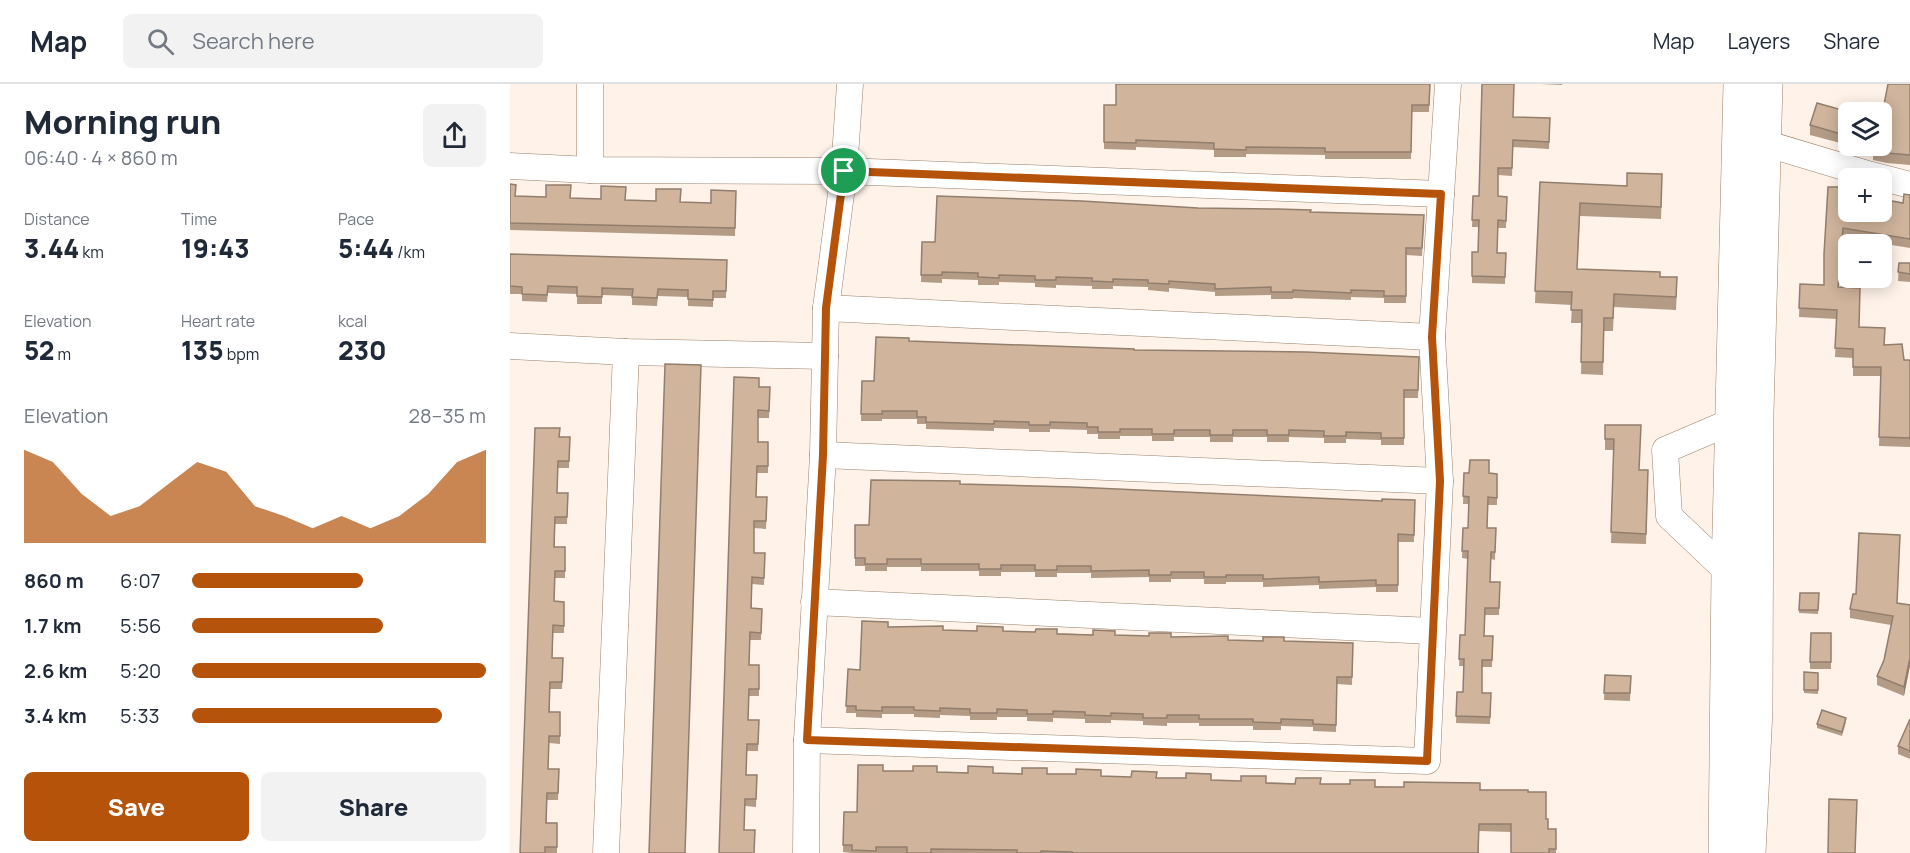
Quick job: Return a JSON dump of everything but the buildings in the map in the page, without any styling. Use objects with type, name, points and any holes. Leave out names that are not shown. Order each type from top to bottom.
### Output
[{"type":"main road","points":[[1725,853],[1728,572],[1740,84]]},
{"type":"main road","points":[[1749,853],[1755,710],[1757,413],[1766,84]]},
{"type":"street","points":[[590,84],[590,170]]},
{"type":"street","points":[[806,853],[807,740],[823,455],[826,308],[844,171],[850,84]]},
{"type":"street","points":[[807,740],[1427,761],[1440,481],[1432,337],[1448,84]]},
{"type":"street","points":[[1764,143],[1910,185]]},
{"type":"street","points":[[510,166],[590,170],[844,171],[1441,194]]},
{"type":"street","points":[[826,308],[1432,337]]},
{"type":"street","points":[[510,346],[825,356]]},
{"type":"street","points":[[606,853],[626,351]]},
{"type":"street","points":[[1728,572],[1669,516],[1665,450],[1733,422]]},
{"type":"street","points":[[823,455],[1440,481]]},
{"type":"street","points":[[814,602],[1432,631]]},
{"type":"route","points":[[844,171],[1441,194],[1432,337],[1440,481],[1427,761],[807,740],[823,455],[826,308],[844,171]]}]
